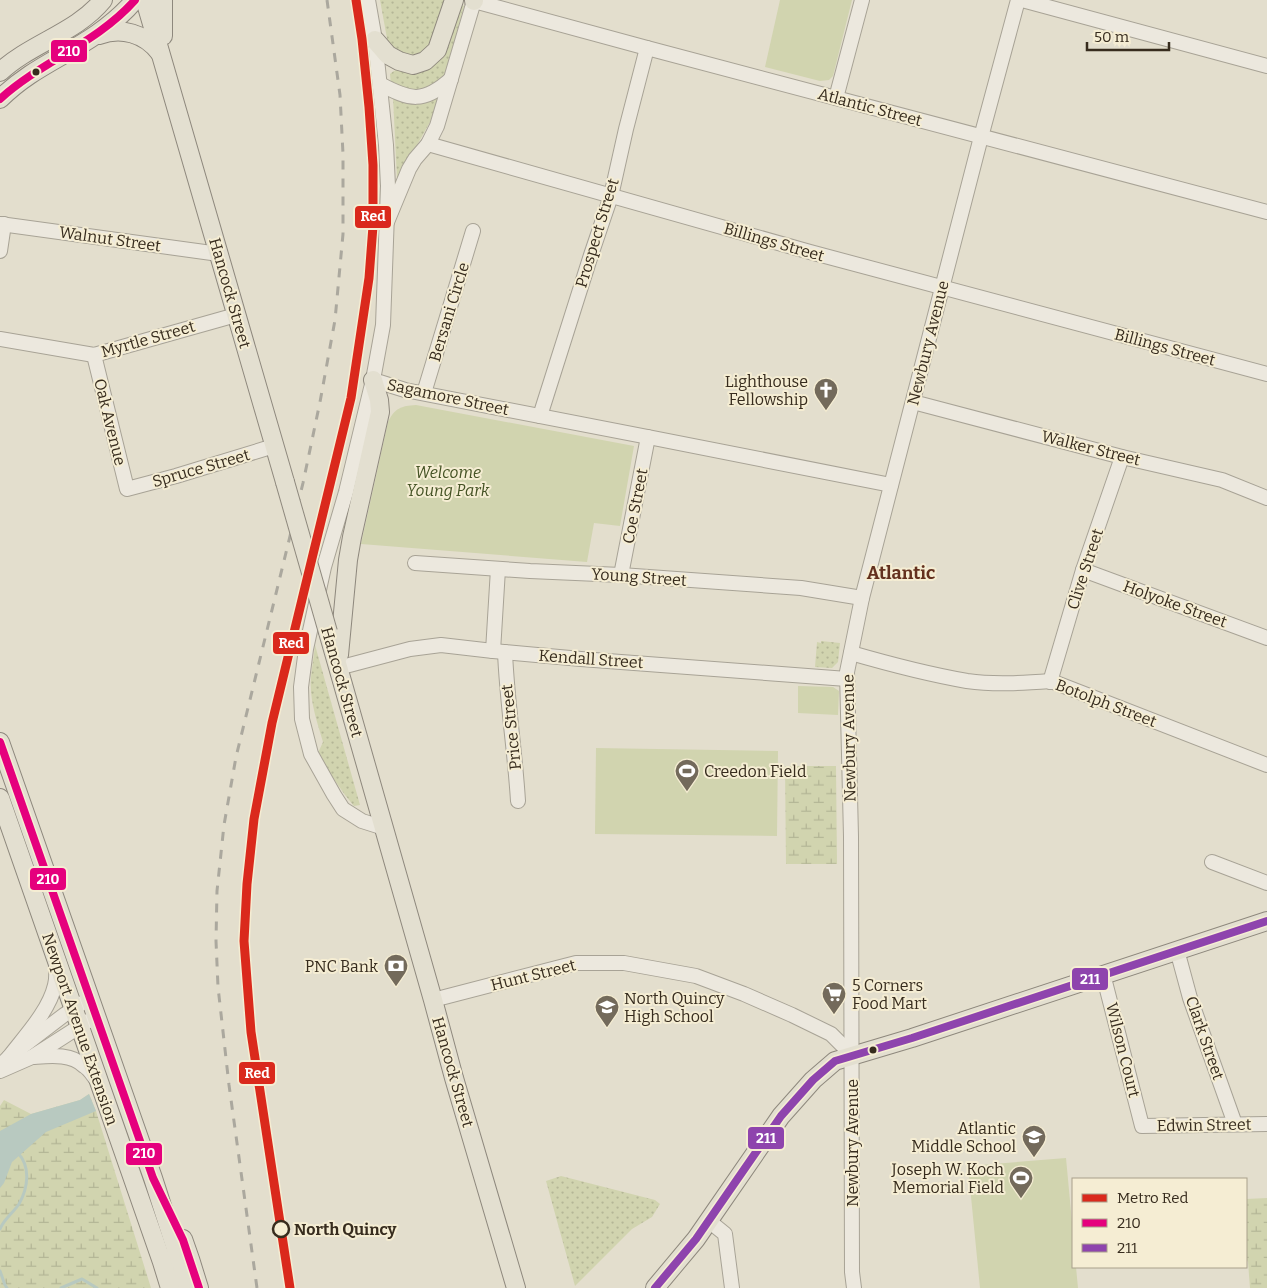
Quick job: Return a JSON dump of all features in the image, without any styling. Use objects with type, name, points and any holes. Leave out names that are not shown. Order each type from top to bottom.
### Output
[{"type":"main road","points":[[0,72],[18,57],[88,16],[103,0]]},
{"type":"main road","points":[[0,98],[31,73],[87,40],[112,22],[135,0]]},
{"type":"main road","name":"Hancock Street","points":[[145,0],[516,1288]]},
{"type":"main road","name":"Hancock Street","points":[[163,0],[162,30],[168,76]]},
{"type":"main road","points":[[375,40],[388,55],[399,62],[413,65],[425,61],[437,50],[454,0]]},
{"type":"main road","points":[[87,40],[111,31],[125,31],[146,39],[161,55]]},
{"type":"main road","points":[[338,668],[348,560],[380,412],[373,380]]},
{"type":"main road","name":"Newport Avenue Extension","points":[[0,742],[153,1178],[175,1246],[186,1288]]},
{"type":"main road","name":"Newport Avenue Extension","points":[[0,798],[170,1288]]},
{"type":"main road","points":[[655,1288],[696,1239],[781,1116],[812,1080],[835,1061],[912,1038],[1267,921]]},
{"type":"main road","points":[[153,1178],[184,1240],[199,1288]]},
{"type":"street","points":[[368,0],[380,84],[387,170],[383,325],[373,380]]},
{"type":"street","points":[[387,222],[409,169],[428,144],[437,126],[474,0]]},
{"type":"street","name":"Atlantic Street","points":[[474,0],[647,48],[1267,212]]},
{"type":"street","points":[[836,98],[862,0]]},
{"type":"street","name":"Newbury Avenue","points":[[854,1288],[852,1272],[851,836],[847,672],[862,598],[1018,0]]},
{"type":"street","points":[[1022,0],[1267,66]]},
{"type":"street","name":"Prospect Street","points":[[540,416],[611,196],[647,48]]},
{"type":"street","points":[[380,84],[398,94],[413,97],[428,95],[440,89],[450,79]]},
{"type":"street","name":"Billings Street","points":[[428,144],[810,252],[1267,374]]},
{"type":"street","points":[[0,251],[2,224]]},
{"type":"street","name":"Walnut Street","points":[[2,224],[219,254]]},
{"type":"street","name":"Bersani Circle","points":[[424,393],[473,231]]},
{"type":"street","name":"Myrtle Street","points":[[0,340],[94,355],[236,315]]},
{"type":"street","name":"Oak Avenue","points":[[94,355],[127,489]]},
{"type":"street","name":"Sagamore Street","points":[[384,828],[362,821],[343,809],[334,796],[311,754],[302,719],[301,687],[306,649],[324,567],[346,492],[373,380],[405,390],[891,485]]},
{"type":"street","name":"Walker Street","points":[[913,402],[1122,457],[1222,480],[1267,498]]},
{"type":"street","name":"Coe Street","points":[[621,576],[648,436]]},
{"type":"street","name":"Spruce Street","points":[[127,489],[274,446]]},
{"type":"street","name":"Clive Street","points":[[1050,682],[1083,570],[1122,457]]},
{"type":"street","name":"Young Street","points":[[415,563],[801,588],[862,598]]},
{"type":"street","points":[[498,569],[499,652]]},
{"type":"street","name":"Holyoke Street","points":[[1083,570],[1267,638]]},
{"type":"street","name":"Kendall Street","points":[[338,668],[393,653],[441,645],[499,652],[847,679]]},
{"type":"street","name":"Price Street","points":[[499,652],[506,682],[518,801]]},
{"type":"street","name":"Botolph Street","points":[[850,654],[967,681],[1014,684],[1050,682],[1267,765]]},
{"type":"street","points":[[1212,862],[1267,883]]},
{"type":"street","name":"Clark Street","points":[[1177,950],[1190,998],[1235,1124]]},
{"type":"street","points":[[4,1061],[32,1028],[51,997],[56,983],[56,957]]},
{"type":"street","name":"Hunt Street","points":[[433,1000],[576,963],[624,963],[696,976],[744,994],[831,1034],[852,1056]]},
{"type":"street","name":"Wilson Court","points":[[1103,974],[1142,1126]]},
{"type":"street","points":[[4,1061],[73,1008],[90,998]]},
{"type":"street","points":[[0,1071],[32,1057],[97,1016]]},
{"type":"street","points":[[32,1057],[55,1056],[71,1058],[84,1064],[98,1082]]},
{"type":"street","name":"Edwin Street","points":[[1142,1126],[1267,1124]]},
{"type":"street","points":[[709,1221],[725,1234],[732,1288]]},
{"type":"green space","points":[[380,0],[449,0],[431,47],[422,54],[411,58],[401,56],[388,44]]},
{"type":"green space","points":[[780,0],[852,0],[833,76],[829,80],[820,81],[765,67]]},
{"type":"green space","points":[[459,4],[464,6],[444,75],[430,88],[410,92],[391,84],[390,74],[396,70],[414,71]]},
{"type":"green space","points":[[439,96],[430,122],[397,179],[393,97]]},
{"type":"green space","name":"Welcome Young Park","points":[[416,405],[634,446],[620,526],[594,523],[587,562],[361,544],[388,422],[399,409]]},
{"type":"green space","points":[[821,641],[840,643],[838,662],[832,668],[815,667],[817,642],[821,643]]},
{"type":"green space","points":[[315,645],[360,805],[354,806],[317,755],[323,742],[311,694]]},
{"type":"green space","points":[[798,686],[833,687],[839,691],[838,715],[798,713]]},
{"type":"green space","name":"Creedon Field","points":[[596,748],[778,751],[777,836],[595,834]]},
{"type":"green space","points":[[785,766],[836,766],[837,864],[786,864]]},
{"type":"green space","points":[[89,1094],[151,1288],[0,1288],[0,1106],[4,1100],[31,1114],[80,1100]]},
{"type":"green space","name":"Joseph W. Koch Memorial Field","points":[[1066,1158],[1072,1222],[1072,1268],[1076,1268],[1078,1288],[980,1288],[968,1166]]},
{"type":"green space","points":[[561,1176],[655,1200],[660,1204],[652,1217],[632,1229],[575,1286],[546,1181]]},
{"type":"green space","points":[[1267,1198],[1267,1288],[1250,1288],[1247,1260],[1247,1199]]},
{"type":"shaded area","points":[[89,1094],[96,1111],[46,1132],[12,1162],[4,1183],[0,1188],[0,1131],[31,1114],[80,1100]]},
{"type":"waterway","points":[[0,1229],[19,1204],[26,1185],[25,1165],[18,1153]]},
{"type":"waterway","points":[[0,1271],[7,1288]]},
{"type":"waterway","points":[[61,1288],[82,1279],[97,1288]]},
{"type":"railway","points":[[257,1288],[229,1085],[218,987],[216,941],[217,891],[224,825],[236,757],[303,483],[335,320],[343,234],[343,154],[340,95],[327,0]]},
{"type":"metro line","name":"Red","points":[[290,1288],[251,1032],[244,941],[247,884],[254,819],[272,723],[351,398],[369,278],[373,226],[373,165],[362,39],[356,0]]},
{"type":"transit line","name":"210","points":[[0,99],[33,74],[104,28],[135,0]]},
{"type":"transit line","name":"210","points":[[0,742],[153,1178],[183,1240],[199,1288]]},
{"type":"transit line","name":"211","points":[[655,1288],[696,1239],[781,1116],[813,1080],[835,1061],[912,1038],[1267,921]]},
{"type":"place","name":"Lighthouse Fellowship","points":[[826,411]]},
{"type":"place","name":"Creedon Field","points":[[687,792]]},
{"type":"place","name":"PNC Bank","points":[[396,987]]},
{"type":"place","name":"5 Corners Food Mart","points":[[834,1015]]},
{"type":"place","name":"North Quincy High School","points":[[607,1028]]},
{"type":"place","name":"Atlantic Middle School","points":[[1034,1158]]},
{"type":"place","name":"Joseph W. Koch Memorial Field","points":[[1021,1199]]},
{"type":"place","name":"North Quincy","points":[[281,1229]]},
{"type":"district","name":"Atlantic","points":[[901,573]]}]
